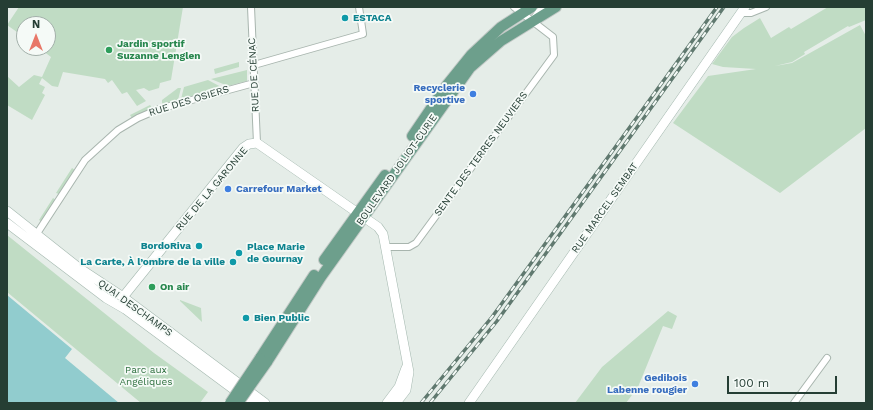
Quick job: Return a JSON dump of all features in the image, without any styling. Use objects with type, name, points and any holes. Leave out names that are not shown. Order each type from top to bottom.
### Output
[{"type":"main road","name":"BOULEVARD JOLIOT-CURIE","points":[[264,360],[461,66],[481,44],[518,10],[532,7]]},
{"type":"main road","name":"BOULEVARD JOLIOT-CURIE","points":[[361,215],[470,68],[496,45],[531,21],[556,7]]},
{"type":"main road","name":"RUE MARCEL SEMBAT","points":[[469,403],[743,10]]},
{"type":"main road","name":"RUE DE LA GARONNE","points":[[123,297],[244,148],[249,144],[257,143],[380,229],[386,247],[409,372],[408,384],[396,403]]},
{"type":"main road","name":"QUAI DESCHAMPS","points":[[7,211],[79,268],[123,297],[265,403]]},
{"type":"main road","name":"QUAI DESCHAMPS","points":[[7,223],[106,298],[252,403]]},
{"type":"main road","points":[[72,272],[112,295],[123,297],[124,310]]},
{"type":"main road","points":[[230,403],[264,360]]},
{"type":"main road","points":[[238,403],[264,360]]},
{"type":"main road","points":[[387,403],[399,387],[407,365]]},
{"type":"street","name":"RUE DE CÉNAC","points":[[251,7],[257,143]]},
{"type":"street","points":[[254,65],[363,34],[359,7]]},
{"type":"street","points":[[518,10],[531,21],[539,11],[546,7]]},
{"type":"street","points":[[743,10],[751,13],[766,7]]},
{"type":"street","name":"SENTE DES TERRES NEUVIERS","points":[[386,247],[409,247],[416,243],[554,55],[553,37],[531,21]]},
{"type":"street","name":"RUE DES OSIERS","points":[[36,235],[85,160],[118,130],[138,118],[159,109],[254,83]]},
{"type":"street","points":[[794,403],[827,358]]},
{"type":"green space","name":"Jardin sportif Suzanne Lenglen","points":[[19,7],[183,7],[171,80],[160,83],[159,88],[149,91],[144,88],[136,90],[146,101],[137,106],[127,92],[122,94],[112,80],[108,83],[105,79],[63,72],[58,87],[52,86],[42,78],[39,84],[45,87],[42,93],[45,95],[32,120],[7,105],[7,76],[19,87],[34,75],[42,77],[51,57],[50,56],[56,56],[56,16],[16,16],[16,31],[7,25]]},
{"type":"green space","points":[[828,7],[866,7],[866,20],[849,27],[848,26],[804,52],[805,54],[792,62],[775,66],[792,63],[860,25],[866,36],[866,128],[780,193],[673,123],[708,76],[756,69],[723,67],[712,64],[732,37],[744,28],[760,18],[771,38],[789,27],[791,29]]},
{"type":"green space","points":[[239,62],[239,67],[215,74],[214,69]]},
{"type":"green space","points":[[247,70],[247,81],[228,86],[211,79]]},
{"type":"green space","points":[[208,80],[223,88],[181,99],[184,87]]},
{"type":"green space","points":[[178,88],[181,88],[178,100],[162,104],[162,100]]},
{"type":"green space","points":[[150,105],[152,108],[132,118],[130,115]]},
{"type":"green space","points":[[72,168],[75,170],[59,194],[56,193]]},
{"type":"green space","points":[[53,198],[56,200],[42,222],[39,220]]},
{"type":"green space","name":"Parc aux Angéliques","points":[[7,235],[154,353],[208,392],[200,403],[141,403],[7,292]]},
{"type":"green space","points":[[180,301],[201,308],[202,322]]},
{"type":"green space","points":[[668,311],[677,316],[672,329],[663,326],[638,387],[626,403],[575,403],[602,367]]},
{"type":"water","points":[[7,295],[72,349],[65,358],[119,403],[7,403]]},
{"type":"railway","points":[[421,403],[492,317],[717,7]]},
{"type":"railway","points":[[430,403],[497,321],[724,7]]},
{"type":"place","name":"ESTACA","points":[[345,18]]},
{"type":"place","name":"Jardin sportif Suzanne Lenglen","points":[[109,50]]},
{"type":"place","name":"Recyclerie sportive","points":[[473,94]]},
{"type":"place","name":"Carrefour Market","points":[[228,189]]},
{"type":"place","name":"BordoRiva","points":[[199,246]]},
{"type":"place","name":"Place Marie de Gournay","points":[[239,253]]},
{"type":"place","name":"La Carte, À l’ombre de la ville","points":[[233,262]]},
{"type":"place","name":"On air","points":[[152,287]]},
{"type":"place","name":"Bien Public","points":[[246,318]]},
{"type":"place","name":"Gedibois Labenne rougier","points":[[695,384]]}]
